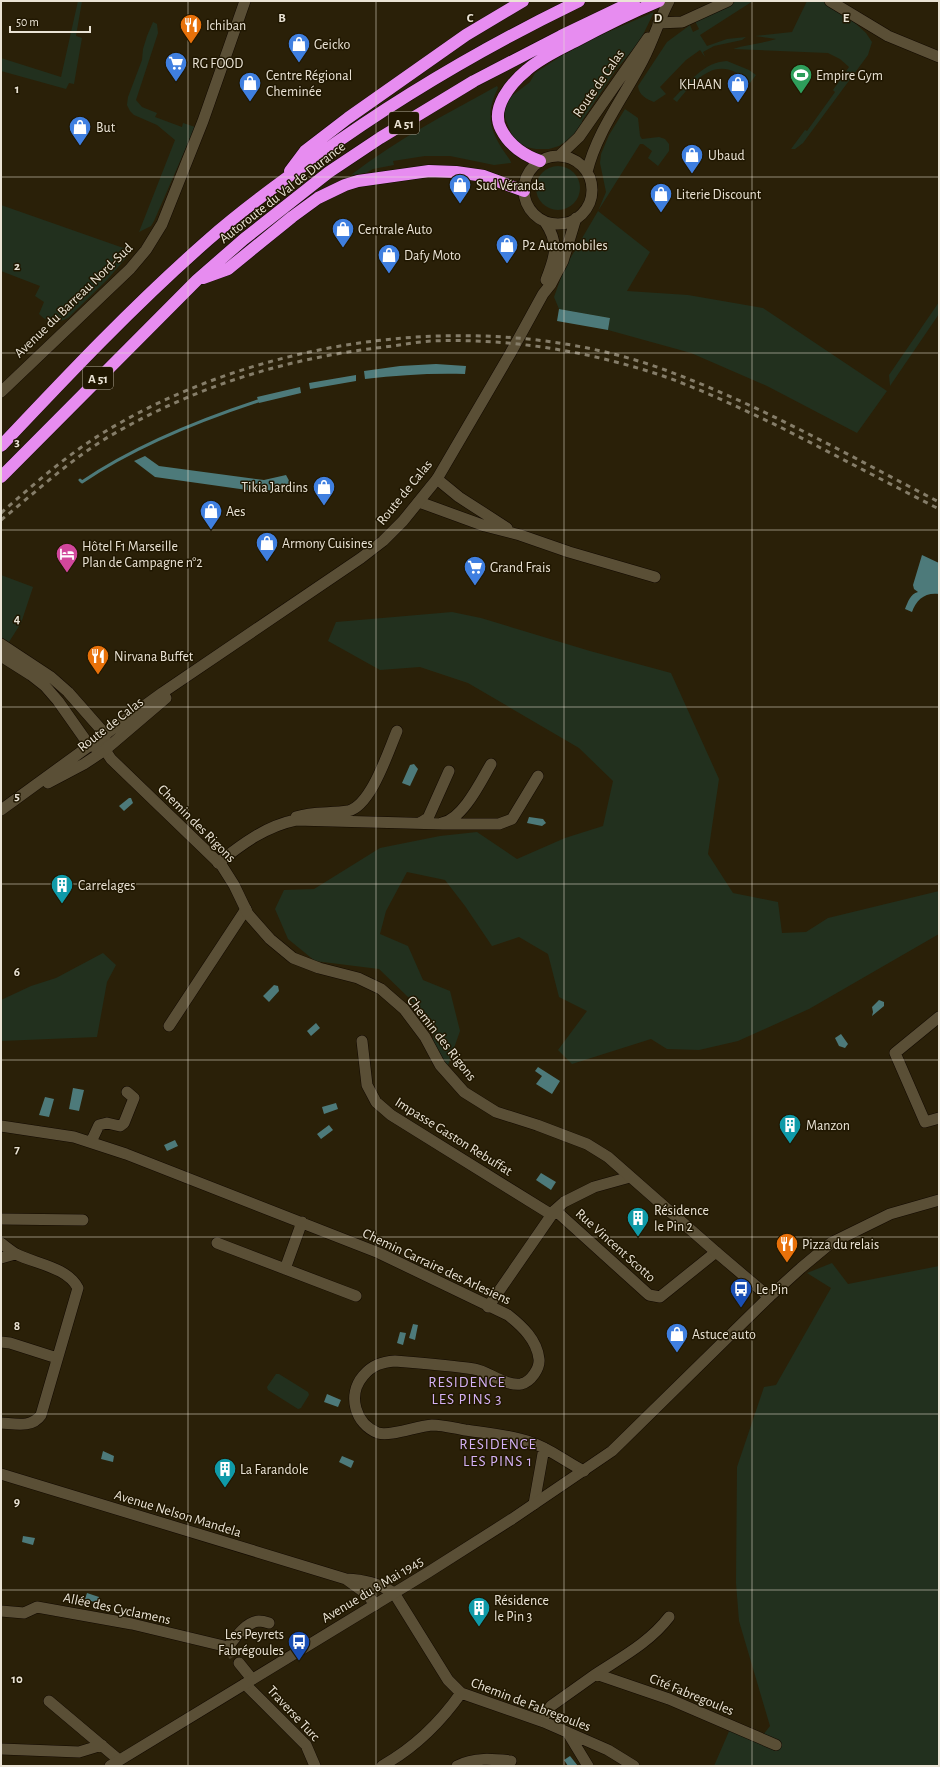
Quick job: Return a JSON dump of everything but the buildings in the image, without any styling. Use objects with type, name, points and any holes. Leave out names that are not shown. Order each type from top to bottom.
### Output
[{"type":"highway","points":[[283,180],[305,151],[325,135],[431,59],[523,1]]},
{"type":"highway","name":"Autoroute du Val de Durance","points":[[1,446],[103,339],[174,270],[209,239],[283,180],[363,123],[426,82],[520,29],[579,1]]},
{"type":"highway","name":"Autoroute du Val de Durance","points":[[1,478],[196,280],[244,239],[329,172],[380,138],[480,78],[561,36],[634,1]]},
{"type":"highway","points":[[540,161],[524,155],[513,146],[507,140],[500,128],[498,120],[499,108],[511,87],[527,70],[549,55],[615,21],[659,1]]},
{"type":"highway","points":[[196,280],[228,269],[286,221],[318,198],[345,185],[358,181],[429,171],[456,172],[484,176],[524,191]]},
{"type":"street","name":"Avenue du Barreau Nord-Sud","points":[[1,392],[130,269],[156,236],[202,120],[244,1]]},
{"type":"street","name":"Route de Calas","points":[[558,156],[582,132],[658,22],[669,1]]},
{"type":"street","points":[[658,22],[682,22],[728,1]]},
{"type":"street","points":[[830,1],[888,36],[939,57]]},
{"type":"street","name":"Route de Calas","points":[[587,172],[600,136],[644,60],[658,22]]},
{"type":"street","points":[[558,156],[565,157],[578,163],[587,172],[591,182],[591,198],[587,207],[576,218],[562,224],[545,222],[532,213],[528,206],[524,191],[525,181],[529,172],[540,161],[549,157],[558,156]]},
{"type":"street","name":"Route de Calas","points":[[3,808],[162,693],[361,558],[383,541],[419,502],[437,479],[543,294],[551,284],[562,261],[576,218]]},
{"type":"street","name":"Route de Calas","points":[[543,294],[546,280],[554,260],[556,245],[550,229],[545,222]]},
{"type":"street","points":[[437,479],[459,497],[520,535]]},
{"type":"street","points":[[419,502],[485,526],[520,535],[569,552],[656,577]]},
{"type":"street","points":[[1,644],[51,677],[68,692],[105,734],[105,750],[89,745],[58,701],[45,686],[31,675],[1,656]]},
{"type":"street","name":"Route de Calas","points":[[3,808],[84,764],[105,750],[205,665]]},
{"type":"street","points":[[218,863],[246,841],[284,822],[307,814],[346,811],[358,807],[370,792],[398,731]]},
{"type":"street","name":"Chemin des Rigons","points":[[105,750],[111,758],[218,863],[234,885],[246,909],[270,939],[293,958],[319,968],[358,978],[381,989],[404,1009],[425,1037],[440,1065],[464,1092],[496,1112],[537,1125],[587,1144],[608,1157],[769,1297]]},
{"type":"street","points":[[438,824],[450,821],[469,801],[491,764]]},
{"type":"street","points":[[420,823],[428,818],[449,771]]},
{"type":"street","points":[[284,822],[296,820],[438,824],[499,824],[512,819],[538,776]]},
{"type":"street","points":[[169,1026],[246,909]]},
{"type":"street","points":[[939,1017],[896,1053],[925,1122],[939,1118]]},
{"type":"street","name":"Impasse Gaston Rebuffat","points":[[362,1041],[367,1085],[376,1102],[391,1115],[553,1212]]},
{"type":"street","points":[[91,1142],[99,1125],[107,1123],[120,1126],[124,1123],[134,1098],[127,1092]]},
{"type":"street","name":"Chemin Carraire des Arlesiens","points":[[1,1126],[74,1137],[126,1154],[379,1253],[488,1307],[508,1315],[518,1323],[534,1343],[538,1352],[539,1362],[536,1371],[530,1379],[522,1384],[512,1384],[476,1369],[395,1361],[385,1362],[372,1367],[362,1376],[356,1390],[354,1401],[356,1411],[361,1421],[379,1434],[392,1434],[416,1426],[433,1425],[510,1437],[531,1442],[584,1471]]},
{"type":"street","points":[[488,1307],[553,1212],[564,1202],[594,1187],[630,1177]]},
{"type":"street","name":"Avenue du 8 Mai 1945","points":[[113,1764],[375,1605],[534,1504],[612,1451],[769,1297],[831,1243],[890,1214],[939,1201]]},
{"type":"street","name":"Rue Vincent Scotto","points":[[553,1212],[649,1295],[660,1297],[716,1252]]},
{"type":"street","points":[[1,1219],[83,1220]]},
{"type":"street","points":[[285,1269],[302,1222]]},
{"type":"street","points":[[1,1243],[15,1254],[65,1273],[74,1280],[78,1288],[41,1415],[36,1422],[31,1424],[1,1423]]},
{"type":"street","points":[[216,1244],[356,1296]]},
{"type":"street","points":[[1,1258],[15,1254]]},
{"type":"street","points":[[1,1342],[10,1343],[57,1358]]},
{"type":"street","points":[[534,1504],[544,1448]]},
{"type":"street","name":"Avenue Nelson Mandela","points":[[1,1474],[346,1579],[362,1580],[382,1585],[394,1593]]},
{"type":"street","name":"Avenue Nelson Mandela","points":[[346,1579],[368,1595],[375,1605]]},
{"type":"street","name":"Chemin de Fabregoules","points":[[394,1593],[448,1680],[461,1693],[541,1721],[608,1750],[634,1766]]},
{"type":"street","name":"Allée des Cyclamens","points":[[1,1611],[24,1613],[37,1607],[132,1624],[228,1647],[238,1633],[251,1624],[259,1621],[268,1623]]},
{"type":"street","points":[[541,1721],[551,1706],[647,1640],[660,1629],[669,1617]]},
{"type":"street","points":[[239,1663],[248,1682]]},
{"type":"street","name":"Cité Fabregoules","points":[[596,1674],[669,1699],[776,1745]]},
{"type":"street","name":"Traverse Turc","points":[[248,1682],[306,1745],[315,1766]]},
{"type":"street","points":[[382,1766],[421,1740],[452,1707],[461,1693]]},
{"type":"street","points":[[49,1702],[102,1745],[113,1764]]},
{"type":"street","points":[[568,1733],[588,1766]]},
{"type":"street","points":[[1,1749],[79,1752],[102,1745]]},
{"type":"street","points":[[457,1766],[463,1763],[488,1758],[511,1761]]},
{"type":"green space","points":[[78,1],[82,1],[76,36],[82,38],[74,84],[69,83],[66,89],[1,71],[1,58],[61,77]]},
{"type":"green space","points":[[737,1],[753,1],[700,35],[707,46],[727,39],[746,37],[742,40],[714,46],[703,52],[705,57],[700,50],[686,60],[660,87],[666,94],[654,102],[643,96],[638,86],[667,42],[690,25],[693,32],[699,29],[695,21]]},
{"type":"green space","points":[[807,1],[824,1],[854,22],[866,33],[872,42],[868,55],[803,143],[795,149],[791,149],[805,130],[807,131],[835,92],[833,90],[849,67],[840,59],[828,53],[733,49],[776,39],[755,36],[792,32]]},
{"type":"green space","points":[[654,12],[640,41],[615,71],[582,121],[582,124],[572,137],[559,146],[549,149],[526,147],[514,140],[505,118],[504,108],[509,98],[530,82],[535,73],[561,56],[594,38]]},
{"type":"green space","points":[[153,22],[157,24],[158,33],[136,100],[142,107],[157,113],[155,117],[182,127],[183,123],[195,127],[154,221],[151,226],[139,232],[175,140],[157,125],[134,115],[127,105],[128,97],[142,60],[143,49],[147,36]]},
{"type":"green space","points":[[727,61],[749,70],[756,75],[750,83],[735,72],[726,69],[717,69],[702,76],[688,88],[677,102],[673,99],[697,74],[704,69],[718,62]]},
{"type":"green space","points":[[497,86],[498,88],[493,99],[490,117],[494,134],[511,163],[494,165],[450,156],[425,156],[393,161],[394,165],[373,169],[366,173],[351,175],[368,162],[404,139]]},
{"type":"green space","points":[[625,109],[638,118],[640,136],[642,139],[659,137],[665,139],[669,144],[669,151],[658,166],[648,158],[652,151],[643,144],[640,144],[598,211],[606,192],[600,163],[601,154],[609,135]]},
{"type":"green space","points":[[562,166],[574,172],[579,180],[579,196],[574,204],[566,209],[554,210],[542,204],[537,196],[536,184],[542,172],[550,167]]},
{"type":"green space","points":[[1,205],[132,251],[107,280],[68,318],[55,322],[49,321],[39,314],[44,302],[35,296],[40,286],[1,271]]},
{"type":"green space","points":[[598,211],[650,252],[627,291],[688,295],[763,308],[887,391],[857,433],[767,386],[691,353],[608,330],[610,318],[559,309],[554,297],[564,269]]},
{"type":"green space","points":[[939,302],[939,314],[890,386],[889,375]]},
{"type":"green space","points":[[1,575],[33,587],[21,623],[9,642],[1,637]]},
{"type":"green space","points":[[452,612],[481,618],[590,651],[671,673],[719,779],[708,854],[733,893],[778,902],[782,933],[806,932],[828,918],[939,891],[939,934],[809,1009],[738,1041],[699,1050],[667,1049],[651,1039],[572,1064],[558,1050],[587,1011],[559,997],[548,954],[519,937],[492,946],[465,906],[445,880],[407,872],[386,911],[380,934],[408,946],[423,980],[450,991],[460,1031],[447,1068],[433,1040],[435,1023],[379,969],[315,961],[288,939],[275,909],[284,890],[314,889],[380,848],[440,836],[477,832],[517,859],[565,838],[603,826],[613,781],[579,748],[468,683],[420,667],[380,670],[328,641],[336,622]]},
{"type":"green space","points":[[103,953],[116,965],[107,982],[97,1037],[1,1041],[1,1000],[31,986],[56,978]]},
{"type":"green space","points":[[832,1263],[848,1284],[939,1266],[939,1766],[714,1766],[733,1722],[763,1735],[770,1726],[739,1621],[736,1583],[737,1467],[764,1387],[776,1385],[831,1288],[807,1273]]},
{"type":"green space","points":[[276,1374],[279,1374],[308,1392],[309,1395],[301,1408],[298,1409],[268,1390],[267,1387]]},
{"type":"water","points":[[559,309],[610,318],[608,330],[557,321]]},
{"type":"water","points":[[436,364],[466,366],[465,374],[390,376],[365,379],[364,371],[400,366]]},
{"type":"water","points":[[356,375],[356,381],[310,389],[309,383]]},
{"type":"water","points":[[300,387],[301,393],[259,403],[257,397]]},
{"type":"water","points":[[145,456],[159,466],[264,480],[286,475],[292,486],[261,492],[155,477],[134,461]]},
{"type":"water","points":[[922,555],[939,563],[939,594],[929,594],[922,598],[916,604],[912,612],[905,609],[911,596],[918,592],[914,589],[913,585]]},
{"type":"water","points":[[414,764],[418,769],[410,786],[402,783],[410,765]]},
{"type":"water","points":[[131,798],[133,803],[124,811],[119,806]]},
{"type":"water","points":[[529,817],[543,819],[546,823],[542,826],[527,823]]},
{"type":"water","points":[[274,985],[278,986],[279,991],[269,1002],[263,996]]},
{"type":"water","points":[[879,1000],[884,1002],[884,1006],[872,1016],[872,1007]]},
{"type":"water","points":[[316,1023],[320,1028],[311,1036],[307,1031]]},
{"type":"water","points":[[841,1034],[848,1044],[845,1048],[839,1046],[835,1038]]},
{"type":"water","points":[[538,1067],[560,1081],[552,1094],[536,1084],[542,1076],[535,1071]]},
{"type":"water","points":[[73,1088],[84,1090],[79,1111],[69,1109]]},
{"type":"water","points":[[45,1097],[54,1099],[49,1117],[39,1115]]},
{"type":"water","points":[[336,1103],[338,1109],[324,1114],[322,1107]]},
{"type":"water","points":[[329,1125],[333,1130],[321,1139],[317,1134]]},
{"type":"water","points":[[175,1140],[178,1146],[167,1151],[164,1145]]},
{"type":"water","points":[[541,1173],[556,1182],[551,1190],[536,1180]]},
{"type":"water","points":[[413,1324],[418,1325],[415,1340],[409,1338]]},
{"type":"water","points":[[400,1332],[406,1333],[403,1345],[397,1343]]},
{"type":"water","points":[[327,1394],[341,1400],[338,1407],[324,1402]]},
{"type":"water","points":[[103,1451],[114,1456],[113,1462],[101,1459]]},
{"type":"water","points":[[342,1456],[354,1461],[351,1468],[339,1462]]},
{"type":"water","points":[[23,1536],[35,1538],[33,1545],[22,1542]]},
{"type":"water","points":[[87,1593],[99,1597],[99,1601],[97,1603],[85,1599]]},
{"type":"water","points":[[570,1756],[578,1766],[568,1766],[564,1760]]},
{"type":"waterway","points":[[80,480],[82,482],[123,457],[189,426],[258,401]]},
{"type":"tunnel","points":[[228,1647],[239,1663]]},
{"type":"railway","points":[[1,513],[78,449],[106,431],[169,398],[236,372],[307,352],[381,340],[455,336],[528,339],[600,351],[668,371],[772,416],[939,502]]},
{"type":"railway","points":[[1,520],[82,454],[142,418],[175,403],[243,377],[278,367],[349,352],[431,341],[490,342],[548,348],[578,353],[635,367],[663,376],[708,394],[780,427],[939,509]]},
{"type":"place","name":"Ichiban","points":[[191,44]]},
{"type":"place","name":"Geicko","points":[[299,64]]},
{"type":"place","name":"RG FOOD","points":[[176,82]]},
{"type":"place","name":"Empire Gym","points":[[801,94]]},
{"type":"place","name":"Centre Régional Cheminée","points":[[250,102]]},
{"type":"place","name":"KHAAN","points":[[738,104]]},
{"type":"place","name":"But","points":[[80,146]]},
{"type":"place","name":"Ubaud","points":[[692,174]]},
{"type":"place","name":"Sud Véranda","points":[[460,204]]},
{"type":"place","name":"Literie Discount","points":[[661,214]]},
{"type":"place","name":"Centrale Auto","points":[[343,248]]},
{"type":"place","name":"P2 Automobiles","points":[[507,264]]},
{"type":"place","name":"Dafy Moto","points":[[389,274]]},
{"type":"place","name":"Tikia Jardins","points":[[324,506]]},
{"type":"place","name":"Aes","points":[[211,530]]},
{"type":"place","name":"Armony Cuisines","points":[[267,562]]},
{"type":"place","name":"Hôtel F1 Marseille Plan de Campagne n°2","points":[[67,574]]},
{"type":"place","name":"Grand Frais","points":[[475,586]]},
{"type":"place","name":"Nirvana Buffet","points":[[98,676]]},
{"type":"place","name":"Carrelages","points":[[62,904]]},
{"type":"place","name":"Manzon","points":[[790,1144]]},
{"type":"place","name":"Résidence le Pin 2","points":[[638,1238]]},
{"type":"place","name":"Pizza du relais","points":[[787,1264]]},
{"type":"place","name":"Le Pin","points":[[741,1308]]},
{"type":"place","name":"Astuce auto","points":[[677,1354]]},
{"type":"place","name":"La Farandole","points":[[225,1488]]},
{"type":"place","name":"Résidence le Pin 3","points":[[479,1628]]},
{"type":"place","name":"Les Peyrets Fabrégoules","points":[[299,1662]]},
{"type":"district","name":"RESIDENCE LES PINS 3","points":[[467,1390]]},
{"type":"district","name":"RESIDENCE LES PINS 1","points":[[498,1452]]}]
